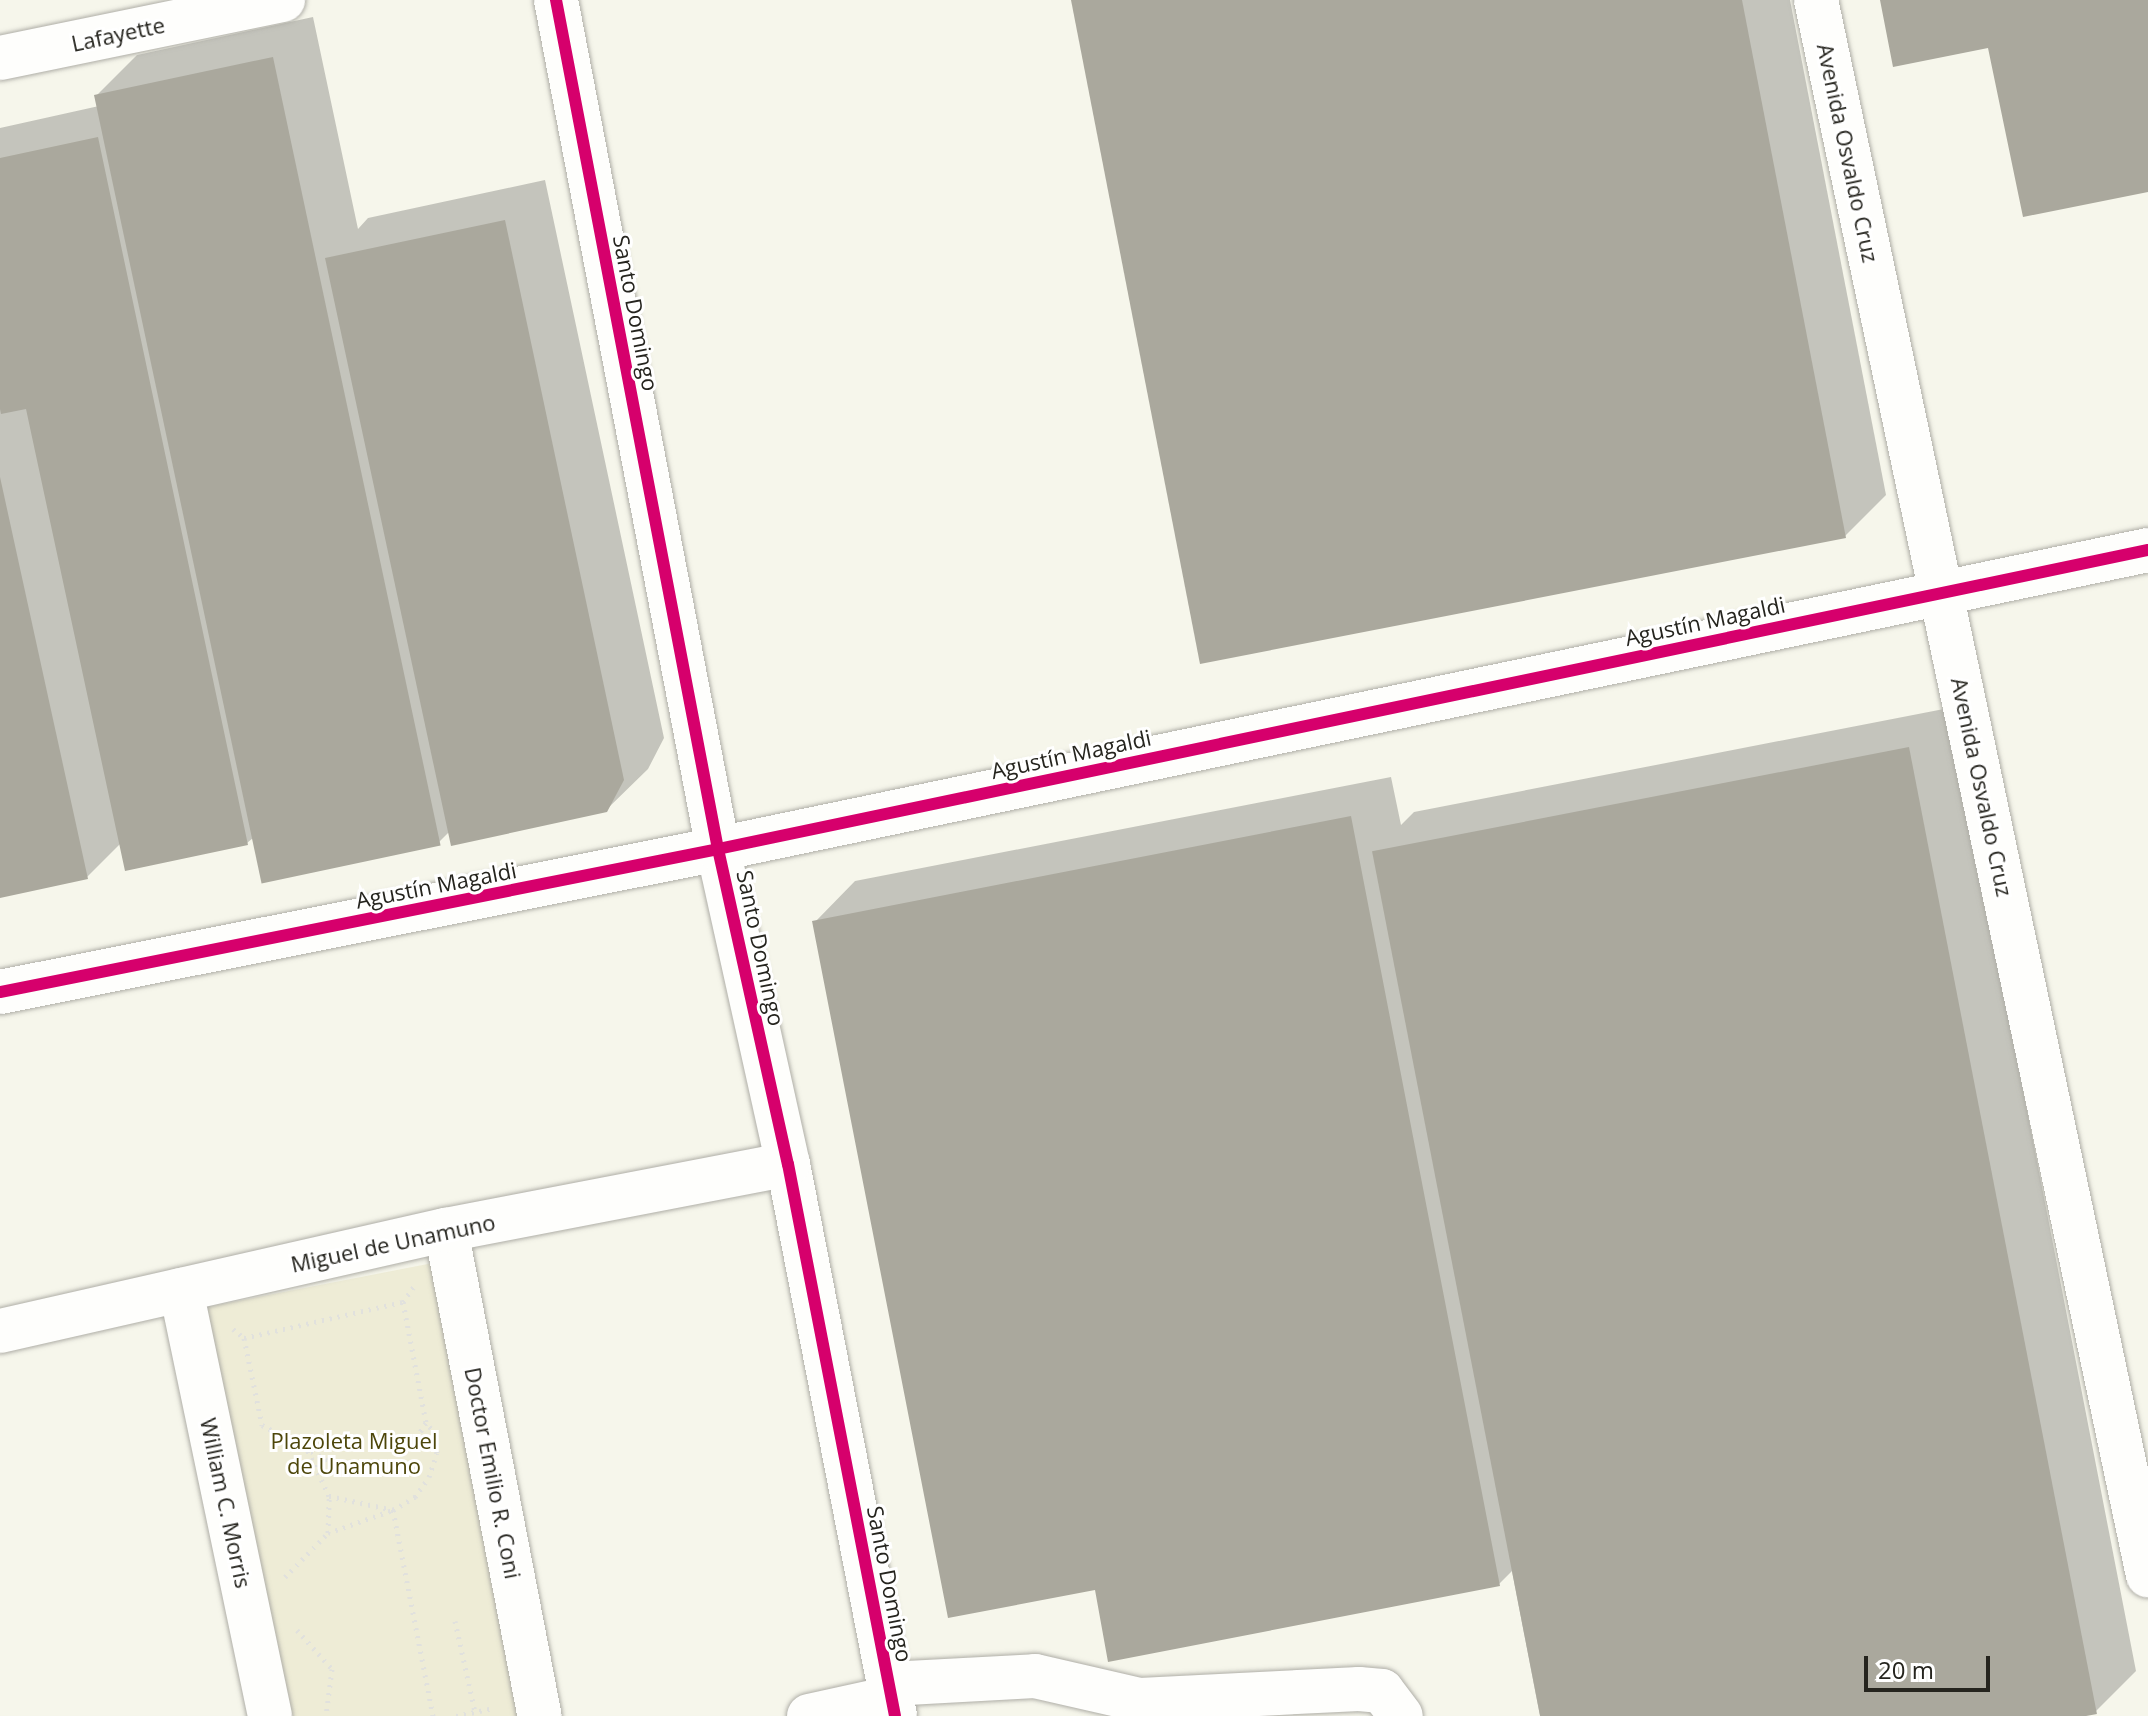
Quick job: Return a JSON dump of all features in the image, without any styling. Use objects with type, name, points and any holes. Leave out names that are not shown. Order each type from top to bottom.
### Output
[{"type":"street","name":"Lafayette","points":[[0,58],[283,0]]},
{"type":"street","name":"Santo Domingo","points":[[556,0],[718,849],[788,1164],[892,1699]]},
{"type":"street","name":"Avenida Osvaldo Cruz","points":[[1816,0],[2145,1550]]},
{"type":"street","name":"Agustín Magaldi","points":[[0,992],[718,849],[2148,550]]},
{"type":"street","name":"Miguel de Unamuno","points":[[0,1331],[446,1230],[788,1164]]},
{"type":"street","name":"Doctor Emilio R. Coni","points":[[446,1230],[540,1716]]},
{"type":"street","name":"William C. Morris","points":[[181,1290],[270,1716]]},
{"type":"street","points":[[809,1716],[1035,1676],[1105,1705],[1140,1700],[1359,1689],[1382,1691],[1401,1716]]},
{"type":"path","points":[[181,1290],[244,1338],[262,1425],[350,1472]]},
{"type":"path","points":[[244,1338],[403,1302],[426,1423],[436,1434],[437,1453],[429,1477],[415,1497],[393,1510],[328,1533],[267,1597],[248,1609]]},
{"type":"path","points":[[420,1432],[426,1423]]},
{"type":"path","points":[[307,1449],[329,1496],[328,1533]]},
{"type":"path","points":[[329,1496],[393,1510]]},
{"type":"path","points":[[393,1510],[433,1716]]},
{"type":"path","points":[[455,1621],[475,1712]]},
{"type":"path","points":[[295,1628],[332,1669],[326,1716]]},
{"type":"path","points":[[456,1716],[493,1707],[501,1716]]},
{"type":"green space","name":"Plazoleta Miguel de Unamuno","points":[[433,1263],[521,1716],[287,1716],[207,1307]]},
{"type":"building","points":[[1071,0],[1742,0],[1846,538],[1200,664]]},
{"type":"building","points":[[1880,0],[2148,0],[2148,192],[2023,217],[1988,48],[1893,67]]},
{"type":"building","points":[[273,57],[441,845],[262,883],[94,95]]},
{"type":"building","points":[[98,137],[248,845],[125,871],[26,409],[1,414],[0,409],[0,158]]},
{"type":"building","points":[[505,220],[624,780],[607,812],[451,846],[325,258]]},
{"type":"building","points":[[0,477],[88,879],[0,898]]},
{"type":"building","points":[[1909,747],[2097,1714],[1540,1716],[1372,851]]},
{"type":"building","points":[[1351,816],[1500,1586],[1108,1662],[1095,1590],[948,1618],[812,921]]},
{"type":"cycle path","points":[[556,0],[718,849],[788,1164],[895,1716]]},
{"type":"cycle path","points":[[0,992],[718,849],[2148,550]]}]
